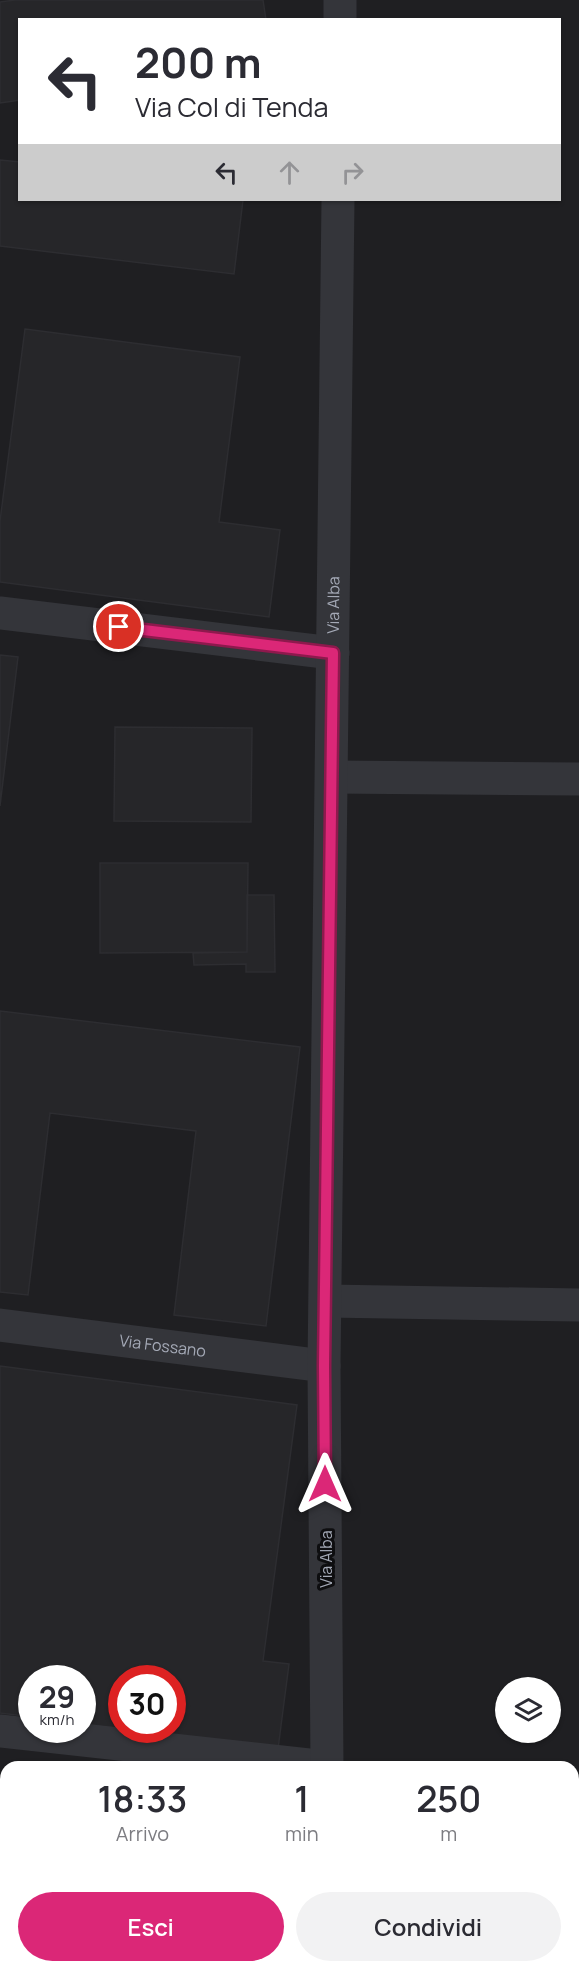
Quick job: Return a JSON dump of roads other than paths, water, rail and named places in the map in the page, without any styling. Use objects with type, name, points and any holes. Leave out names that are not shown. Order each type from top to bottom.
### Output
[{"type":"street","points":[[340,0],[340,18]]},
{"type":"street","name":"Via Alba","points":[[327,1761],[324,1366],[327,1300],[338,201]]},
{"type":"street","points":[[0,613],[333,653]]},
{"type":"street","points":[[332,777],[579,779]]},
{"type":"street","points":[[327,1300],[579,1305]]},
{"type":"street","name":"Via Fossano","points":[[0,1325],[324,1366]]},
{"type":"street","points":[[0,1731],[272,1761]]}]
